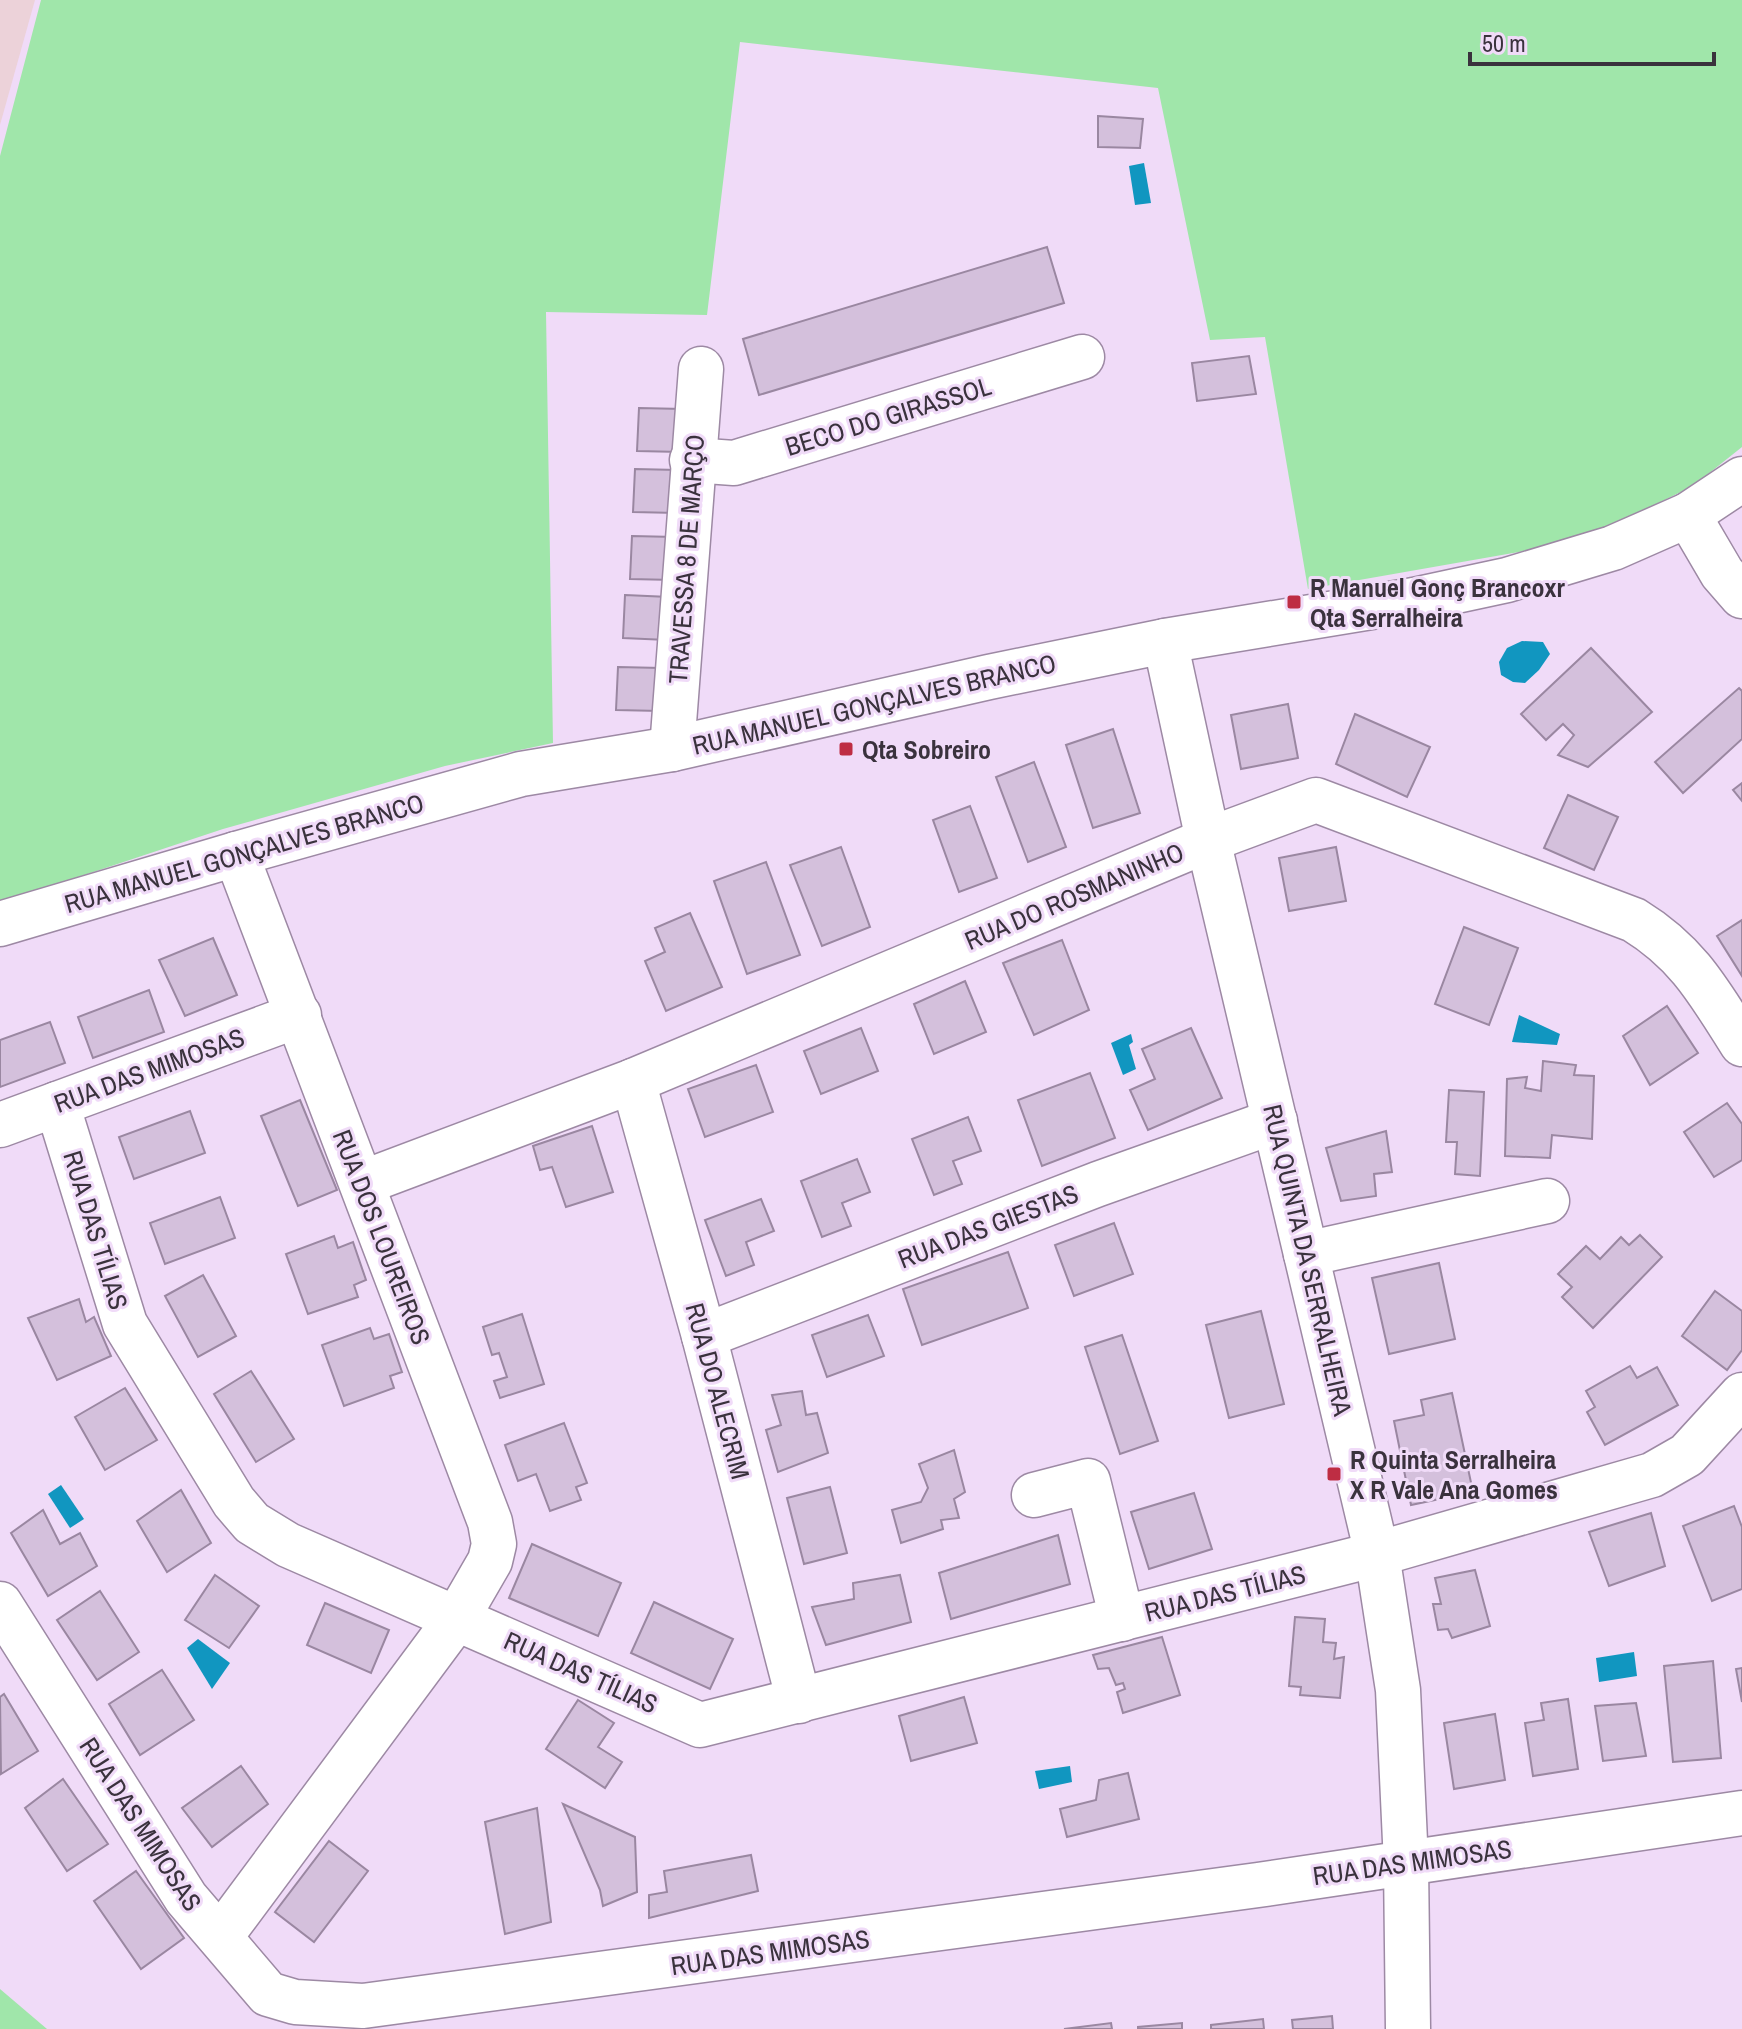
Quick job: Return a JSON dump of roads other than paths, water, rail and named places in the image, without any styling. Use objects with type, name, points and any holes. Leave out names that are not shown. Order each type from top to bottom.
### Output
[{"type":"street","name":"BECO DO GIRASSOL","points":[[692,460],[734,463],[1082,357]]},
{"type":"street","name":"TRAVESSA 8 DE MARÇO","points":[[672,749],[701,369]]},
{"type":"street","name":"RUA MANUEL GONÇALVES BRANCO","points":[[0,924],[521,774],[672,749],[989,677],[1165,641],[1414,600],[1507,580],[1613,548],[1688,515],[1742,479]]},
{"type":"street","points":[[1688,515],[1722,573],[1742,596]]},
{"type":"street","name":"RUA QUINTA DA SERRALHEIRA","points":[[1165,641],[1208,840],[1377,1554],[1398,1690],[1406,1863],[1408,2029]]},
{"type":"street","name":"RUA DO ROSMANINHO","points":[[362,1183],[633,1081],[1208,840],[1316,800],[1634,920],[1660,936],[1682,956],[1704,984],[1742,1044]]},
{"type":"street","name":"RUA DOS LOUREIROS","points":[[220,1937],[457,1618],[490,1561],[494,1544],[490,1522],[236,854]]},
{"type":"street","name":"RUA DAS MIMOSAS","points":[[0,1125],[299,1015]]},
{"type":"street","name":"RUA DO ALECRIM","points":[[633,1081],[704,1336],[799,1701]]},
{"type":"street","name":"RUA DAS TÍLIAS","points":[[57,1104],[125,1324],[234,1502],[252,1523],[288,1545],[700,1725],[1377,1554],[1652,1475],[1687,1455],[1742,1395]]},
{"type":"street","name":"RUA DAS GIESTAS","points":[[704,1336],[1098,1184],[1275,1121]]},
{"type":"street","points":[[1306,1254],[1547,1201]]},
{"type":"street","points":[[1034,1495],[1088,1481],[1122,1619]]},
{"type":"street","name":"RUA DAS MIMOSAS","points":[[0,1604],[186,1898],[268,1994],[295,2002],[363,2006],[1406,1863],[1742,1813]]},
{"type":"water","points":[[1144,163],[1151,203],[1135,205],[1129,166]]},
{"type":"water","points":[[1522,641],[1543,642],[1550,654],[1525,683],[1513,682],[1501,675],[1499,662],[1507,648]]},
{"type":"water","points":[[1519,1015],[1560,1034],[1557,1045],[1512,1042]]},
{"type":"water","points":[[1131,1034],[1133,1042],[1129,1045],[1136,1069],[1123,1075],[1111,1043]]},
{"type":"water","points":[[61,1485],[84,1519],[70,1528],[48,1494]]},
{"type":"water","points":[[198,1639],[230,1663],[212,1689],[187,1648]]},
{"type":"water","points":[[1634,1652],[1637,1676],[1599,1682],[1596,1658]]},
{"type":"water","points":[[1070,1766],[1072,1782],[1039,1789],[1035,1771]]},
{"type":"place","name":"R Manuel Gonç Brancoxr Qta Serralheira","points":[[1294,602]]},
{"type":"place","name":"Qta Sobreiro","points":[[846,749]]},
{"type":"place","name":"R Quinta Serralheira X R Vale Ana Gomes","points":[[1334,1474]]}]
